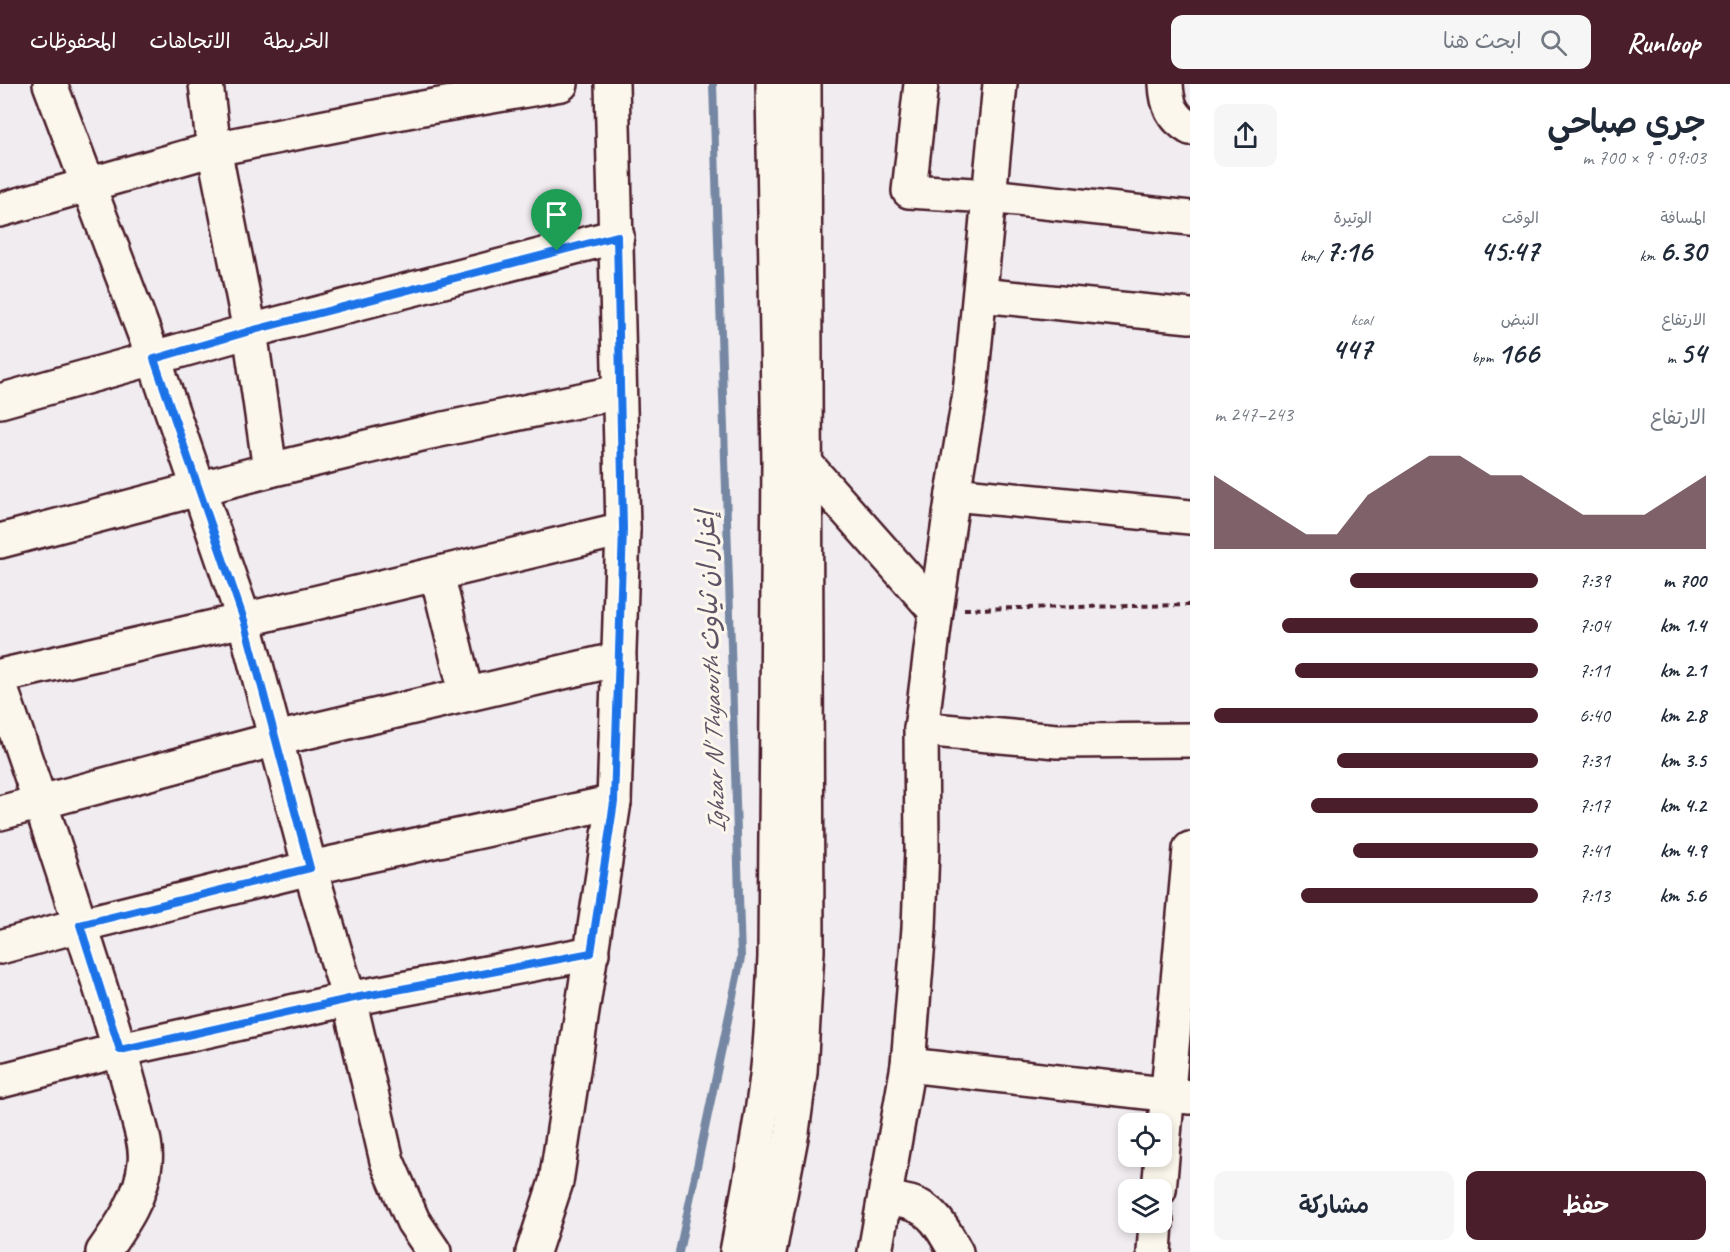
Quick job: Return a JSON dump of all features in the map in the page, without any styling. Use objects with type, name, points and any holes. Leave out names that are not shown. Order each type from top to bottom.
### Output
[{"type":"street","points":[[50,84],[154,359],[244,620],[310,868],[349,999],[387,1161],[413,1221],[434,1252]]},
{"type":"street","points":[[207,84],[214,149],[250,331],[270,470]]},
{"type":"street","points":[[0,210],[214,149],[416,97],[561,84]]},
{"type":"street","points":[[533,1252],[556,1182],[614,802],[623,529],[612,84]]},
{"type":"street","points":[[737,1252],[766,1086],[775,957],[779,462],[773,84]]},
{"type":"street","points":[[769,1252],[800,1072],[807,951],[804,84]]},
{"type":"street","points":[[921,84],[909,191],[988,196],[1190,218]]},
{"type":"street","points":[[875,1252],[908,1065],[919,928],[922,849],[921,729],[936,610],[970,393],[1000,84]]},
{"type":"street","points":[[1166,84],[1168,104],[1180,121],[1190,128]]},
{"type":"street","points":[[0,401],[250,331],[617,236]]},
{"type":"street","points":[[980,295],[1190,316]]},
{"type":"street","points":[[0,542],[270,470],[430,432],[620,392]]},
{"type":"street","points":[[806,463],[936,610]]},
{"type":"street","points":[[953,494],[1190,517]]},
{"type":"street","points":[[0,676],[623,529]]},
{"type":"street","points":[[437,574],[466,693]]},
{"type":"street","points":[[0,813],[276,739],[619,659]]},
{"type":"street","points":[[0,686],[41,802],[120,1050],[145,1144],[145,1163],[139,1192],[126,1220],[103,1252]]},
{"type":"street","points":[[921,729],[1057,741],[1190,740]]},
{"type":"street","points":[[0,947],[310,868],[614,802]]},
{"type":"street","points":[[1161,1179],[1179,1096],[1190,849]]},
{"type":"street","points":[[0,1081],[120,1050],[349,999],[591,953]]},
{"type":"street","points":[[908,1065],[1179,1096]]},
{"type":"street","points":[[885,1198],[912,1203],[927,1211],[942,1228],[956,1252]]},
{"type":"street","points":[[1154,1252],[1155,1233]]},
{"type":"path","points":[[936,610],[1190,605]]},
{"type":"waterway","name":"Ighzar N' Thyaouth إغزار ان ثياوث","points":[[679,1252],[741,958],[713,84]]},
{"type":"route","points":[[617,236],[623,529],[614,802],[591,953],[349,999],[120,1050],[80,925],[310,868],[244,620],[154,359],[250,331],[557,251],[617,236]]}]
